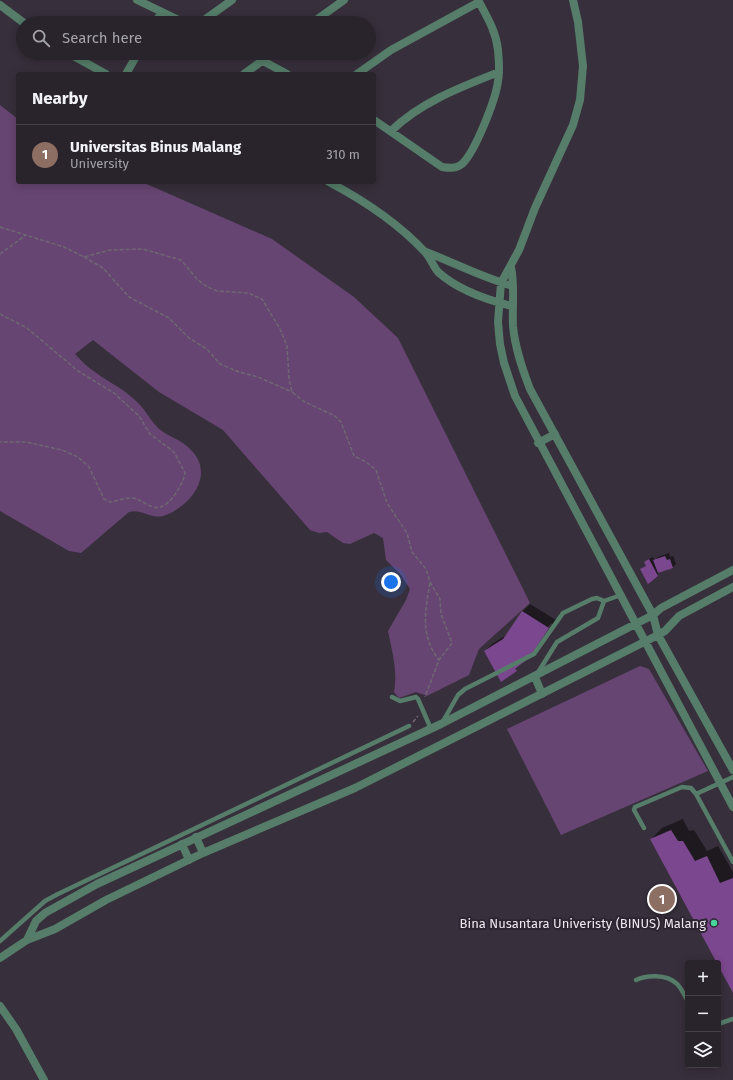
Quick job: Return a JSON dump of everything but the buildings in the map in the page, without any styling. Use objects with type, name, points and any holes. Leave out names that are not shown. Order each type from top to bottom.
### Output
[{"type":"street","points":[[137,0],[168,16]]},
{"type":"street","points":[[210,16],[232,0]]},
{"type":"street","points":[[322,16],[344,0]]},
{"type":"street","points":[[573,0],[578,22],[583,66],[580,100],[573,125],[535,208],[511,267],[501,283],[498,322],[504,363],[515,396],[538,443],[621,595],[733,807]]},
{"type":"street","points":[[360,72],[391,50],[478,1],[493,28],[498,52],[498,82],[484,124],[471,153],[461,164],[453,168],[442,167],[391,130],[376,121]]},
{"type":"street","points":[[0,5],[16,17]]},
{"type":"street","points":[[81,60],[102,72]]},
{"type":"street","points":[[127,72],[134,60]]},
{"type":"street","points":[[247,72],[263,61],[283,72]]},
{"type":"street","points":[[391,130],[426,104],[499,72]]},
{"type":"street","points":[[332,184],[377,210],[426,252],[437,270],[444,276],[478,296],[512,306]]},
{"type":"street","points":[[426,252],[451,261],[501,283],[513,286]]},
{"type":"street","points":[[511,267],[513,286],[512,306],[519,360],[530,389],[653,615],[658,635],[733,770]]},
{"type":"street","points":[[538,443],[555,434]]},
{"type":"street","points":[[27,940],[36,921],[45,913],[97,884],[431,729],[636,624],[653,615],[661,608],[733,570]]},
{"type":"street","points":[[0,958],[27,940],[55,929],[106,900],[203,853],[355,788],[645,642],[666,631],[679,616],[733,587]]},
{"type":"street","points":[[535,677],[542,694]]},
{"type":"street","points":[[196,837],[203,853]]},
{"type":"street","points":[[182,844],[189,860]]},
{"type":"street","points":[[0,1006],[16,1029],[44,1080]]},
{"type":"lane","points":[[441,724],[458,695],[465,689],[534,654],[563,613],[592,599],[597,598],[604,601],[621,595]]},
{"type":"lane","points":[[535,677],[557,642],[598,618],[604,601]]},
{"type":"lane","points":[[392,697],[400,701],[416,697],[422,705],[431,729]]},
{"type":"lane","points":[[0,941],[45,901],[58,894],[409,726]]},
{"type":"lane","points":[[696,794],[733,777]]},
{"type":"lane","points":[[644,828],[634,810],[635,807],[682,787],[690,788],[696,794],[733,862]]},
{"type":"lane","points":[[636,980],[646,976],[671,980],[676,983],[685,996]]},
{"type":"lane","points":[[721,1023],[733,1019]]},
{"type":"path","points":[[0,228],[64,247],[84,257],[103,268],[129,297],[169,318],[189,338],[207,349],[220,364],[239,372],[258,376],[292,392],[303,401],[335,416],[341,422],[354,456],[366,462],[376,470],[387,503],[407,533],[412,552],[426,570],[430,582],[440,599],[441,614],[452,640],[450,646],[439,660],[417,718],[409,726]]},
{"type":"path","points":[[0,254],[26,235]]},
{"type":"path","points":[[84,257],[110,250],[143,249],[181,260],[197,280],[206,286],[218,291],[248,293],[262,300],[280,329],[287,346],[289,379],[292,392]]},
{"type":"path","points":[[0,314],[21,324],[78,371],[114,393],[139,416],[150,434],[174,452],[185,473],[170,500],[162,507],[153,507],[136,499],[130,498],[110,502],[104,499],[89,467],[78,456],[62,450],[26,442],[0,442]]},
{"type":"path","points":[[430,582],[425,609],[425,629],[429,645],[439,660]]},
{"type":"shaded area","points":[[0,105],[16,117],[16,184],[147,184],[272,239],[354,297],[398,338],[530,603],[479,649],[469,675],[427,696],[416,692],[399,698],[394,692],[395,669],[388,631],[406,600],[410,589],[401,575],[386,560],[383,538],[374,533],[350,544],[343,543],[327,532],[319,533],[310,530],[223,430],[159,392],[93,340],[75,354],[92,370],[133,398],[143,408],[158,428],[188,447],[196,456],[200,466],[201,476],[198,486],[193,495],[185,503],[166,515],[152,516],[134,511],[129,512],[81,553],[69,551],[0,511]]},
{"type":"shaded area","points":[[640,666],[649,669],[708,771],[561,835],[507,729]]},
{"type":"place","name":"Universitas Binus Malang","points":[[662,899]]},
{"type":"place","name":"Bina Nusantara Univeristy (BINUS) Malang","points":[[714,923]]}]
